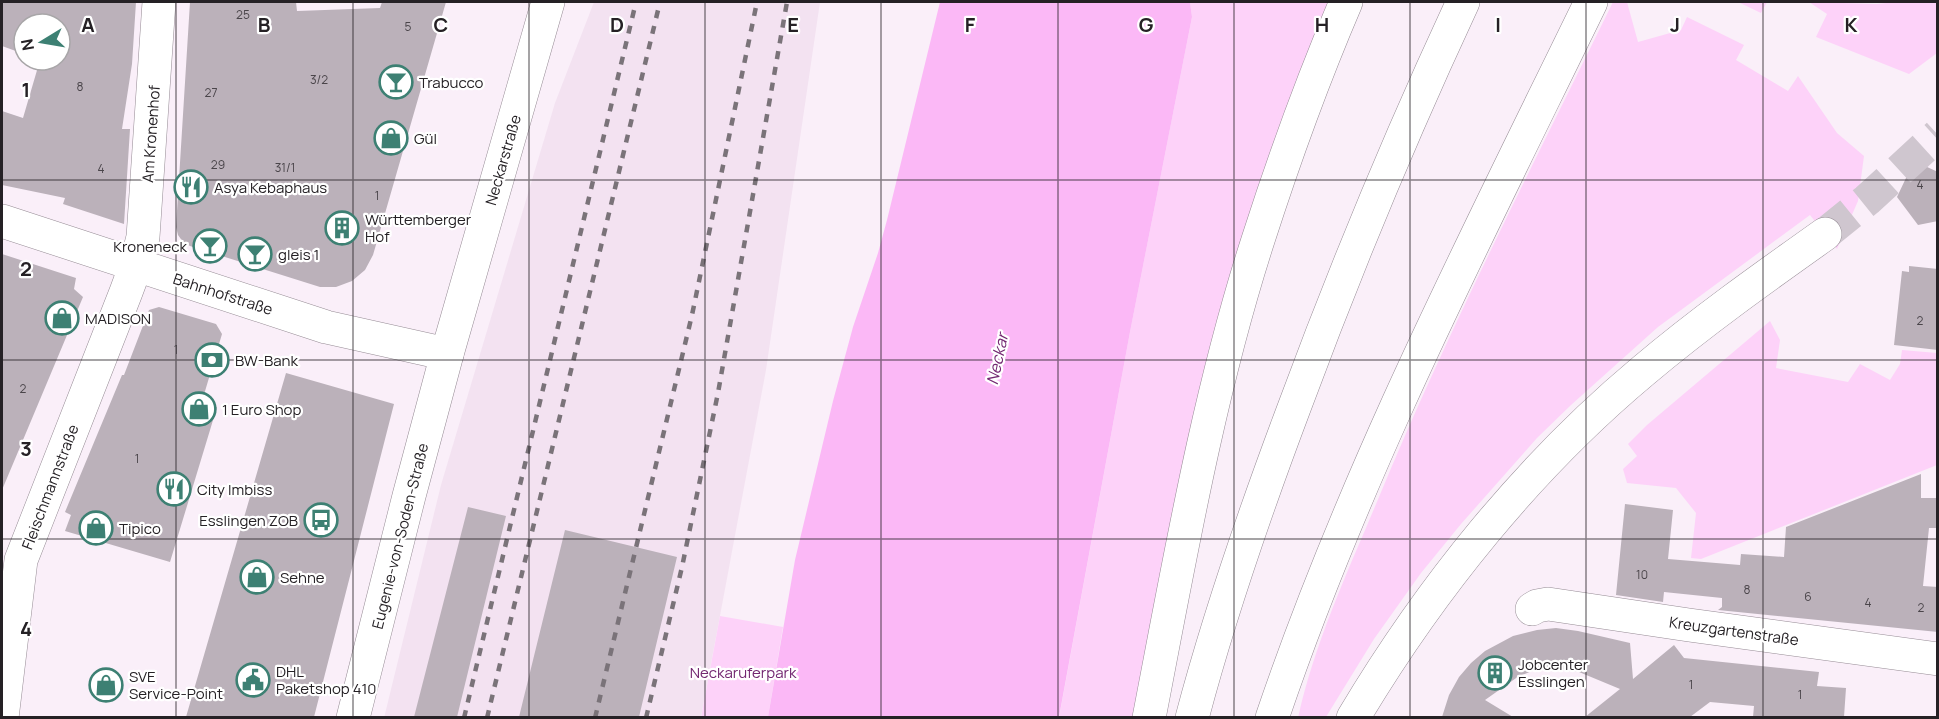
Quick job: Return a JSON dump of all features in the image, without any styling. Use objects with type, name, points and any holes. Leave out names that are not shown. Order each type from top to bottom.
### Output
[{"type":"main road","name":"Am Kronenhof","points":[[131,278],[143,237],[159,2]]},
{"type":"main road","name":"Neckarstraße","points":[[447,354],[548,2]]},
{"type":"main road","points":[[1149,717],[1183,542],[1233,330],[1258,241],[1292,140],[1346,2]]},
{"type":"main road","points":[[1192,717],[1238,565],[1320,337],[1374,204],[1463,2]]},
{"type":"main road","points":[[1272,717],[1326,571],[1376,452],[1476,235],[1591,2]]},
{"type":"main road","name":"Bahnhofstraße","points":[[2,221],[131,278],[326,327],[447,354]]},
{"type":"main road","points":[[1353,717],[1427,605],[1494,522],[1557,452],[1642,372],[1729,304],[1825,234]]},
{"type":"main road","name":"Fleischmannstraße","points":[[2,717],[21,560],[131,278]]},
{"type":"main road","name":"Eugenie-von-Soden-Straße","points":[[353,717],[447,354]]},
{"type":"main road","name":"Kreuzgartenstraße","points":[[1533,609],[1542,604],[1548,604],[1938,659]]},
{"type":"shaded area","points":[[594,2],[820,2],[766,370],[701,717],[384,718],[441,485],[555,103]]},
{"type":"green space","points":[[1190,2],[1330,2],[1165,551],[1133,717],[1059,718],[1130,332],[1192,17]]},
{"type":"green space","points":[[1613,2],[1627,2],[1638,42],[1681,30],[1687,17],[1744,45],[1736,60],[1788,91],[1798,76],[1837,133],[1864,156],[1858,201],[1837,249],[1810,215],[1658,327],[1537,438],[1461,524],[1421,573],[1374,639],[1326,717],[1298,718],[1323,633],[1406,434],[1492,247]]},
{"type":"green space","points":[[1738,2],[1767,2],[1761,13]]},
{"type":"green space","points":[[1809,2],[1877,4],[1937,2],[1937,53],[1909,74],[1816,37],[1827,14]]},
{"type":"green space","points":[[1770,321],[1780,340],[1776,368],[1848,382],[1860,364],[1890,380],[1900,364],[1902,350],[1937,353],[1937,465],[1701,559],[1691,558],[1696,513],[1676,488],[1627,483],[1623,469],[1637,456],[1628,444],[1647,425]]},
{"type":"green space","name":"Neckaruferpark","points":[[720,616],[783,627],[768,717],[701,718]]},
{"type":"water","name":"Neckar","points":[[940,2],[1190,2],[1192,17],[1130,332],[1059,717],[768,717],[795,560],[833,401],[853,327],[887,220]]},
{"type":"building","points":[[2,2],[136,2],[132,64],[122,129],[130,129],[124,224],[63,204],[65,198],[2,185],[2,111],[23,118],[36,72],[72,72],[72,12],[12,12],[12,50],[2,46]]},
{"type":"building","points":[[190,2],[296,2],[297,11],[380,8],[382,2],[446,2],[373,255],[365,270],[352,281],[336,287],[320,287],[190,246],[178,235],[176,227]]},
{"type":"building","points":[[1914,161],[1938,172],[1938,221],[1918,225],[1897,197]]},
{"type":"building","points":[[2,254],[76,278],[74,289],[83,297],[2,490]]},
{"type":"building","points":[[1909,266],[1938,269],[1938,350],[1894,345],[1902,271],[1909,272]]},
{"type":"building","points":[[159,307],[216,324],[222,334],[203,398],[203,403],[217,407],[170,562],[65,531],[71,515],[65,512],[122,375],[124,375],[149,310]]},
{"type":"building","points":[[286,373],[394,404],[314,717],[186,717]]},
{"type":"building","points":[[1921,474],[1921,498],[1938,498],[1938,528],[1929,528],[1923,586],[1938,587],[1938,632],[1718,610],[1722,607],[1722,598],[1664,592],[1663,602],[1616,595],[1625,504],[1673,510],[1668,559],[1740,565],[1741,554],[1784,557],[1786,527]]},
{"type":"building","points":[[468,507],[506,516],[457,717],[414,717]]},
{"type":"building","points":[[565,530],[677,557],[639,717],[519,717]]},
{"type":"building","points":[[1556,628],[1630,643],[1633,679],[1674,645],[1684,658],[1819,672],[1817,686],[1846,688],[1844,717],[1753,717],[1754,706],[1710,702],[1690,717],[1585,717],[1620,689],[1579,672],[1554,668],[1535,670],[1519,676],[1485,700],[1513,717],[1442,717],[1449,695],[1459,677],[1485,651],[1513,636]]},
{"type":"tunnel","points":[[1825,234],[1867,200],[1938,135]]},
{"type":"railway","points":[[464,718],[636,2]]},
{"type":"railway","points":[[487,718],[660,2]]},
{"type":"railway","points":[[595,718],[692,315],[757,2]]},
{"type":"railway","points":[[646,718],[682,567],[718,393],[787,2]]},
{"type":"place","name":"Trabucco","points":[[396,82]]},
{"type":"place","name":"Gül","points":[[391,138]]},
{"type":"place","name":"Asya Kebaphaus","points":[[191,187]]},
{"type":"place","name":"Württemberger Hof","points":[[342,228]]},
{"type":"place","name":"Kroneneck","points":[[210,246]]},
{"type":"place","name":"gleis 1","points":[[255,254]]},
{"type":"place","name":"MADISON","points":[[62,318]]},
{"type":"place","name":"BW-Bank","points":[[212,360]]},
{"type":"place","name":"1 Euro Shop","points":[[199,409]]},
{"type":"place","name":"City Imbiss","points":[[174,489]]},
{"type":"place","name":"Esslingen ZOB","points":[[321,520]]},
{"type":"place","name":"Tipico","points":[[96,528]]},
{"type":"place","name":"Sehne","points":[[257,577]]},
{"type":"place","name":"Jobcenter Esslingen","points":[[1495,673]]},
{"type":"place","name":"DHL Paketshop 410","points":[[253,680]]},
{"type":"place","name":"SVE Service-Point","points":[[106,685]]}]
